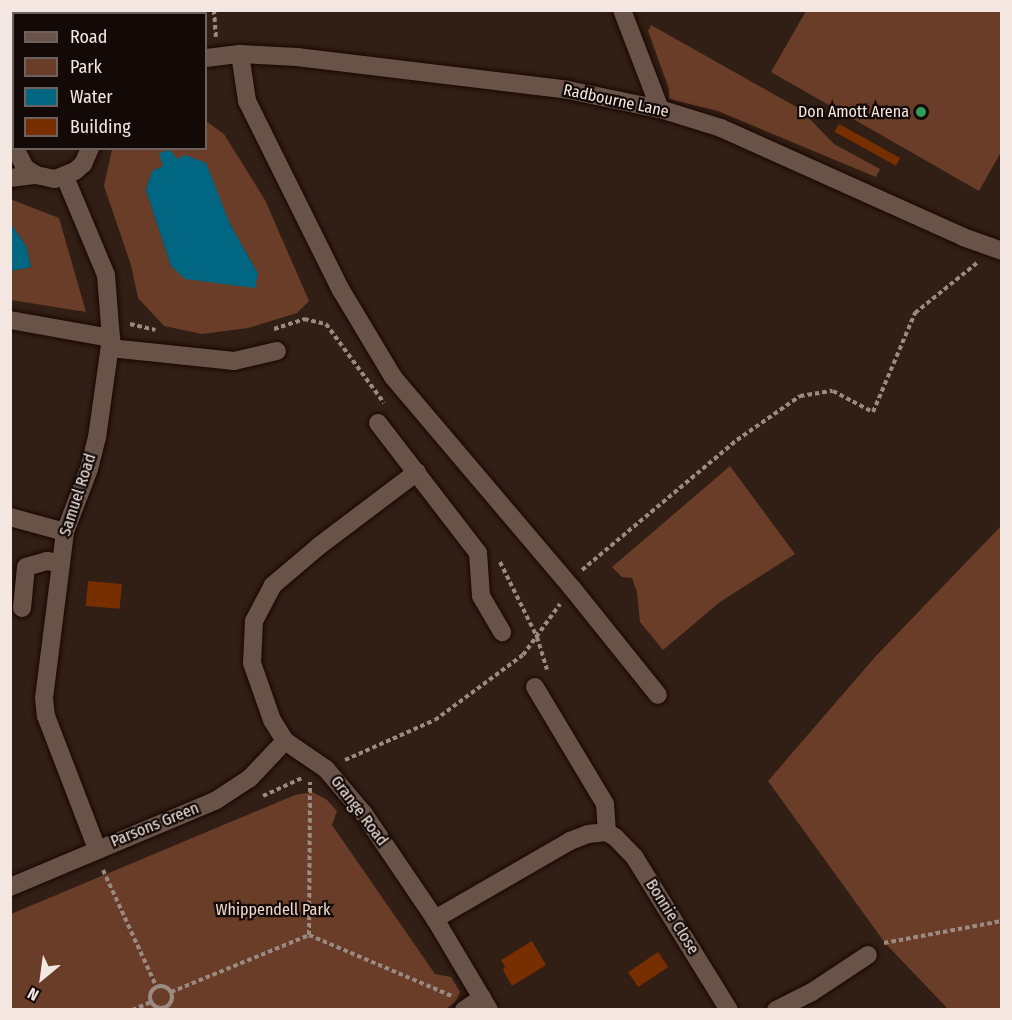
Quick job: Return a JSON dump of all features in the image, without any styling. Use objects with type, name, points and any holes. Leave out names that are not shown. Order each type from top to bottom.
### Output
[{"type":"street","points":[[622,10],[660,110]]},
{"type":"street","name":"Radbourne Lane","points":[[212,57],[240,54],[297,57],[568,90],[660,110],[721,128],[996,249]]},
{"type":"street","points":[[240,54],[247,101],[341,290],[393,377],[572,588],[658,695]]},
{"type":"street","points":[[16,150],[25,168],[45,178],[65,177],[83,164],[89,150]]},
{"type":"street","points":[[10,177],[36,175]]},
{"type":"street","name":"Samuel Road","points":[[65,177],[106,274],[110,343],[97,437],[89,470],[64,532],[46,673],[46,716],[97,849]]},
{"type":"street","points":[[10,320],[110,343],[234,362],[277,351]]},
{"type":"street","points":[[378,423],[478,553],[481,596],[502,633]]},
{"type":"street","name":"Grange Road","points":[[417,472],[318,547],[273,585],[254,621],[252,663],[272,720],[285,741],[364,814],[435,919],[476,1006]]},
{"type":"street","points":[[10,517],[64,532]]},
{"type":"street","points":[[22,608],[27,567],[47,561],[60,562]]},
{"type":"street","points":[[435,919],[570,841],[588,834],[607,832],[605,804],[535,687]]},
{"type":"street","name":"Parsons Green","points":[[10,887],[215,801],[250,778],[285,741]]},
{"type":"street","name":"Bonnie Close","points":[[607,832],[635,858],[729,1010]]},
{"type":"street","points":[[776,1010],[812,992],[868,955]]},
{"type":"path","points":[[212,57],[214,10]]},
{"type":"path","points":[[580,571],[737,440],[800,396],[833,391],[873,412],[915,313],[996,249]]},
{"type":"path","points":[[309,935],[318,772],[435,720],[523,654],[537,637]]},
{"type":"path","points":[[97,849],[156,987]]},
{"type":"path","points":[[868,955],[885,943],[1002,921]]},
{"type":"path","points":[[171,992],[309,935],[476,1006]]},
{"type":"path","points":[[156,987],[166,987],[171,992],[171,1002],[167,1008],[155,1007],[151,1002],[151,991],[156,987]]},
{"type":"path","points":[[132,1010],[151,1002]]},
{"type":"green space","points":[[11,11],[179,12],[12,12],[11,88]]},
{"type":"green space","name":"Don Amott Arena","points":[[806,11],[1001,11],[1001,152],[979,191],[771,72]]},
{"type":"green space","points":[[651,25],[800,109],[834,144],[880,169],[876,177],[718,111],[669,99],[669,89],[648,31]]},
{"type":"green space","points":[[207,122],[224,134],[265,200],[309,301],[297,313],[248,328],[202,334],[164,326],[138,298],[131,265],[104,186],[112,150],[207,150]],"holes":[[[163,166],[230,224],[258,274],[171,266],[146,190],[152,171]]]},
{"type":"green space","points":[[10,199],[59,218],[86,312],[11,300],[11,271],[31,267],[26,246],[11,224]]},
{"type":"green space","points":[[730,466],[795,554],[720,602],[663,650],[640,622],[637,592],[632,578],[622,577],[612,567]]},
{"type":"green space","points":[[1001,526],[1001,1009],[948,1009],[885,943],[768,781],[875,657]]},
{"type":"green space","name":"Whippendell Park","points":[[312,792],[326,799],[337,811],[332,825],[435,974],[451,977],[460,992],[456,1001],[445,1010],[11,1009],[11,914],[295,795]]},
{"type":"water","points":[[170,150],[177,159],[185,155],[206,163],[230,224],[258,274],[255,288],[185,279],[171,266],[146,190],[152,171],[163,166],[159,153]]},
{"type":"water","points":[[11,224],[26,246],[31,267],[11,271]]},
{"type":"building","points":[[839,124],[900,158],[896,166],[835,132]]},
{"type":"building","points":[[88,581],[122,584],[120,609],[86,606]]},
{"type":"building","points":[[532,941],[546,965],[512,986],[503,970],[505,967],[501,960]]},
{"type":"building","points":[[658,952],[668,967],[638,987],[628,972]]},
{"type":"place","name":"Don Amott Arena","points":[[921,112]]}]
